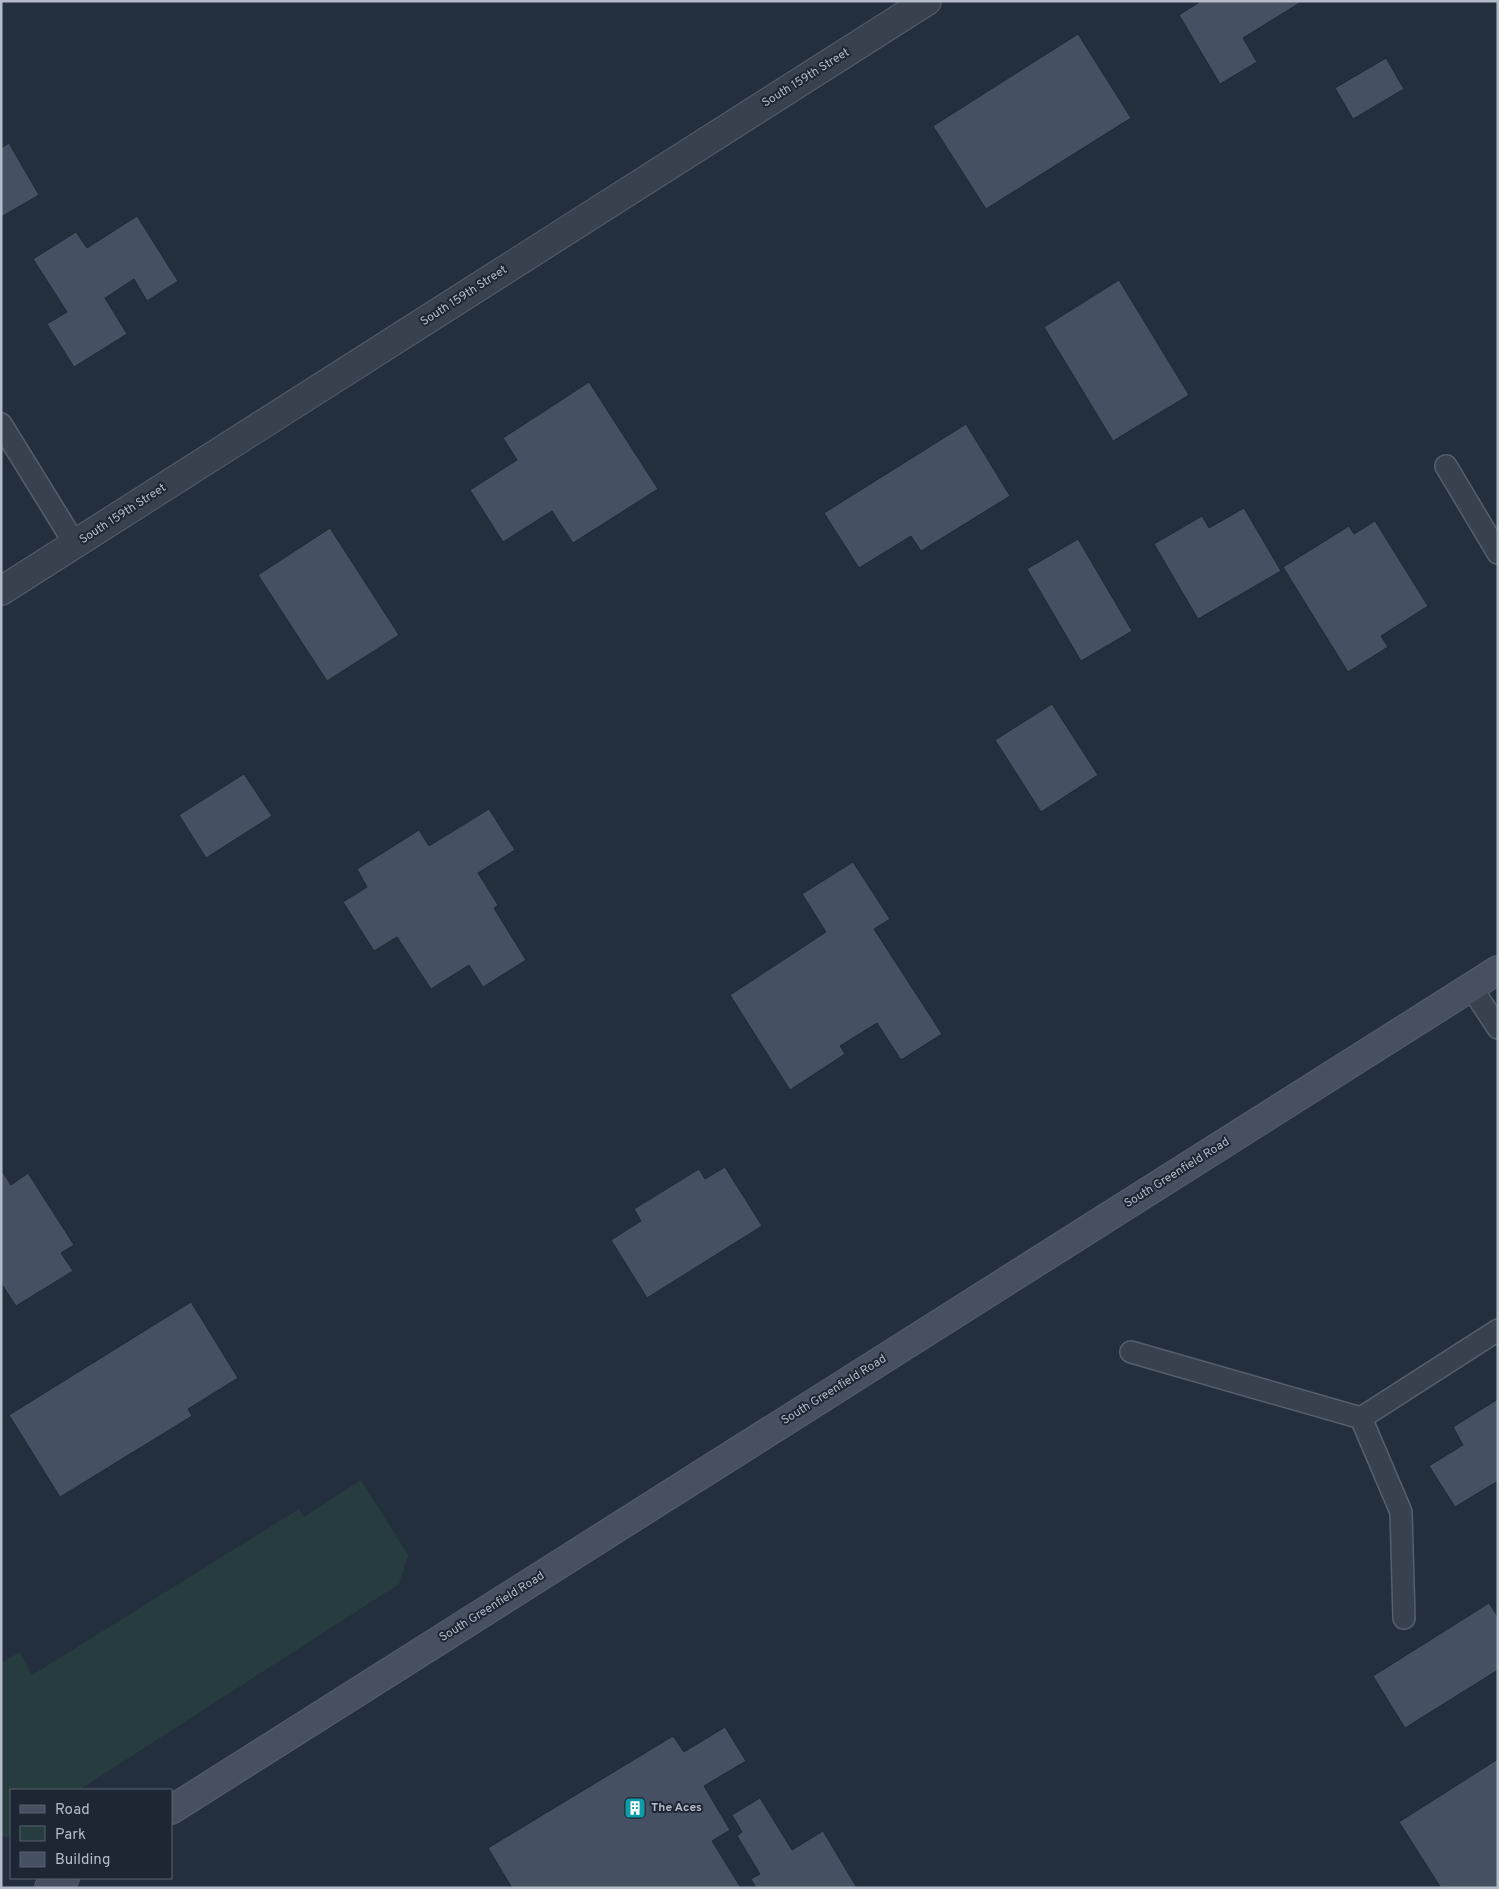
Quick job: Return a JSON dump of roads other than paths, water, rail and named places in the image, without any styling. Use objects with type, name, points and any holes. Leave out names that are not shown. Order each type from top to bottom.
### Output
[{"type":"main road","name":"South Greenfield Road","points":[[172,1809],[1498,970]]},
{"type":"main road","points":[[49,1888],[63,1879]]},
{"type":"street","name":"South 159th Street","points":[[1,591],[916,4]]},
{"type":"lane","points":[[1,424],[75,544]]},
{"type":"lane","points":[[1446,466],[1498,553]]},
{"type":"lane","points":[[1471,986],[1498,1028]]},
{"type":"lane","points":[[1132,1352],[1361,1418],[1498,1330]]},
{"type":"lane","points":[[1361,1418],[1401,1512],[1404,1618]]},
{"type":"place","name":"The Aces","points":[[635,1808]]}]
